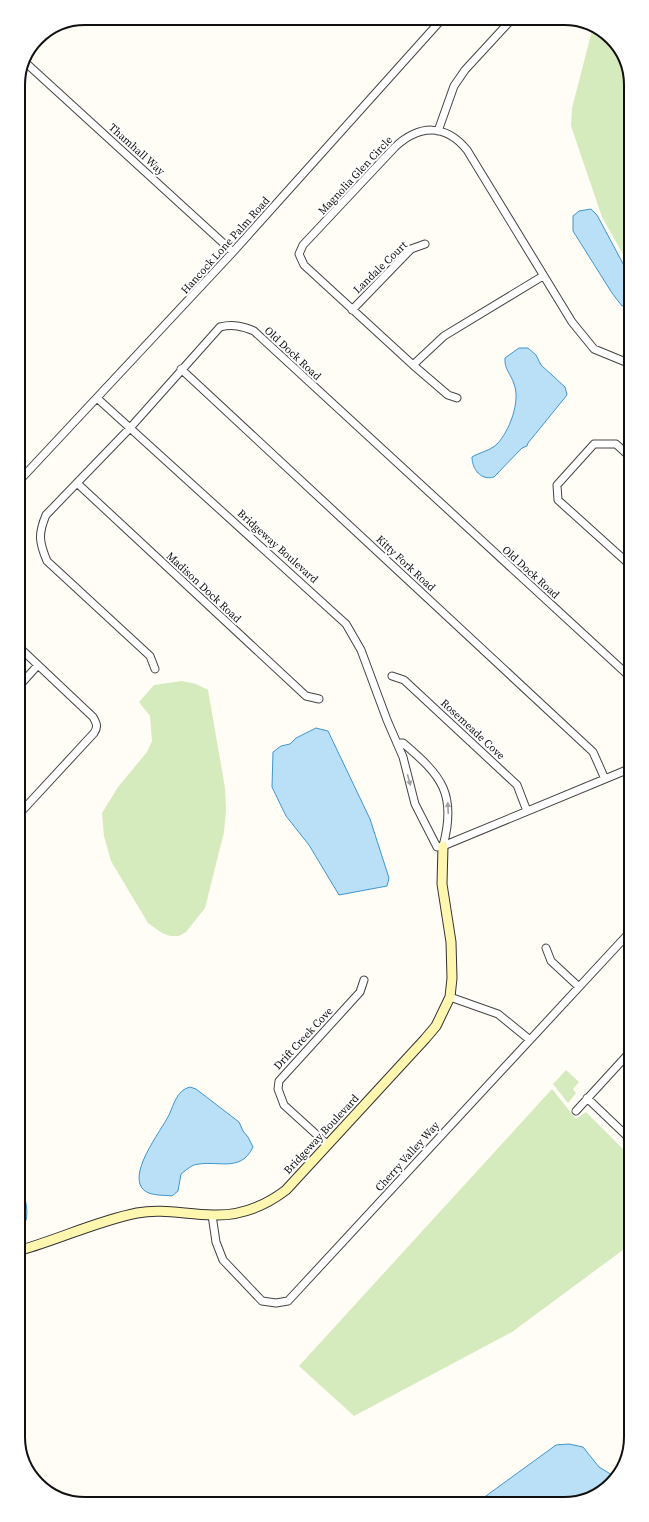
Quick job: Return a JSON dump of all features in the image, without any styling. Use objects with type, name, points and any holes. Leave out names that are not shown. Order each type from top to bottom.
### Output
[{"type":"street","name":"Hancock Lone Palm Road","points":[[25,475],[98,399],[234,252],[437,25]]},
{"type":"street","points":[[438,131],[454,86],[465,70],[506,25]]},
{"type":"street","name":"Thamhall Way","points":[[28,65],[234,252]]},
{"type":"street","name":"Magnolia Glen Circle","points":[[457,398],[448,396],[352,310],[304,265],[299,254],[303,245],[407,136],[423,130],[448,133],[459,140],[467,150],[572,322],[594,349],[624,361]]},
{"type":"street","name":"Landale Court","points":[[352,310],[411,249],[425,244]]},
{"type":"street","points":[[413,365],[444,336],[543,276]]},
{"type":"street","name":"Old Dock Road","points":[[154,669],[150,656],[47,561],[41,548],[40,531],[46,515],[78,484],[130,428],[181,369],[220,327],[232,324],[254,331],[624,671]]},
{"type":"street","name":"Kitty Fork Road","points":[[181,369],[594,752],[605,779]]},
{"type":"street","name":"Bridgeway Boulevard","points":[[98,399],[346,624],[361,650],[403,758],[418,809],[437,847],[443,846]]},
{"type":"street","points":[[624,452],[616,444],[594,444],[557,485],[558,500],[624,559]]},
{"type":"street","name":"Madison Dock Road","points":[[78,484],[306,696],[319,699]]},
{"type":"street","points":[[25,653],[93,717],[97,723],[97,728],[25,807]]},
{"type":"street","points":[[25,679],[38,665]]},
{"type":"street","name":"Rosemeade Cove","points":[[392,676],[404,680],[517,785],[527,811]]},
{"type":"street","name":"Bridgeway Boulevard","points":[[25,1249],[138,1213],[160,1211],[212,1215],[247,1211],[276,1198],[286,1190],[328,1145],[436,1026],[450,998],[453,964],[442,884],[443,846],[449,816],[448,803],[445,792],[437,775],[424,761],[403,743],[397,743]]},
{"type":"street","points":[[443,846],[624,771]]},
{"type":"street","name":"Cherry Valley Way","points":[[212,1215],[216,1242],[223,1260],[262,1301],[276,1303],[288,1301],[624,938]]},
{"type":"street","points":[[546,948],[551,961],[579,987]]},
{"type":"street","name":"Drift Creek Cove","points":[[328,1145],[284,1105],[278,1089],[279,1082],[360,992],[364,980]]},
{"type":"street","points":[[450,998],[498,1014],[530,1040]]},
{"type":"street","points":[[576,1111],[624,1059]]},
{"type":"street","points":[[588,1098],[624,1133]]},
{"type":"green space","points":[[592,32],[601,37],[612,48],[621,66],[623,77],[624,256],[602,217],[571,126],[572,108]]},
{"type":"green space","points":[[182,681],[196,684],[208,690],[225,788],[226,810],[224,832],[205,908],[186,932],[179,936],[170,936],[162,933],[148,923],[111,861],[104,836],[102,813],[118,787],[147,752],[152,741],[150,716],[139,702],[154,685]]},
{"type":"green space","points":[[566,1070],[579,1082],[573,1089],[576,1093],[568,1103],[553,1084]]},
{"type":"green space","points":[[552,1089],[576,1119],[586,1112],[624,1150],[624,1249],[512,1332],[354,1416],[299,1366]]},
{"type":"water","points":[[591,209],[597,215],[624,266],[624,306],[622,306],[612,293],[573,231],[573,216],[579,211]]},
{"type":"water","points":[[519,348],[528,348],[536,355],[541,365],[565,387],[567,395],[527,446],[522,448],[494,477],[489,478],[481,476],[474,466],[472,457],[497,444],[506,432],[513,416],[516,391],[505,362],[505,358]]},
{"type":"water","points":[[316,728],[328,731],[370,819],[389,878],[387,886],[339,895],[309,845],[286,816],[272,787],[273,752],[281,746],[290,744],[296,738]]},
{"type":"water","points":[[190,1087],[196,1089],[239,1122],[253,1147],[248,1155],[235,1163],[203,1164],[190,1167],[181,1174],[178,1191],[172,1196],[148,1193],[140,1184],[139,1175],[146,1153],[169,1115],[176,1098],[182,1091]]},
{"type":"water","points":[[25,1198],[27,1208],[25,1222]]},
{"type":"water","points":[[569,1444],[583,1447],[599,1467],[611,1475],[591,1491],[572,1496],[484,1497],[556,1445]]}]
